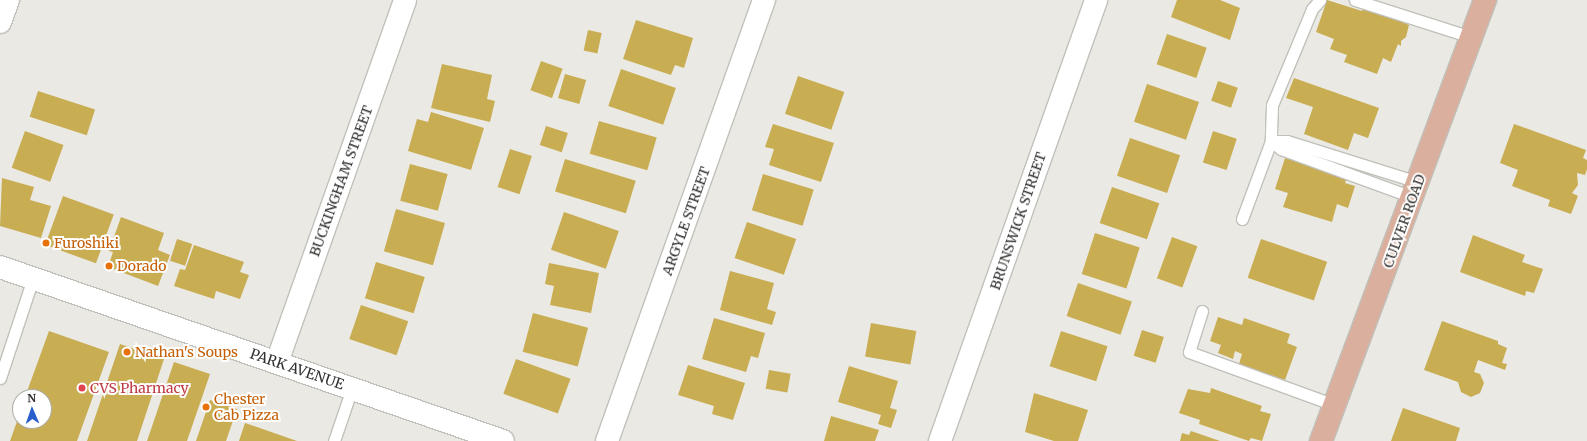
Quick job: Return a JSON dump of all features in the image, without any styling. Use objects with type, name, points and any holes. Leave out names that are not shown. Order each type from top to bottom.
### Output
[{"type":"main road","name":"CULVER ROAD","points":[[1321,441],[1485,0]]},
{"type":"street","points":[[0,22],[8,0]]},
{"type":"street","name":"BUCKINGHAM STREET","points":[[277,362],[405,0]]},
{"type":"street","name":"ARGYLE STREET","points":[[607,441],[764,0]]},
{"type":"street","name":"BRUNSWICK STREET","points":[[940,441],[1096,0]]},
{"type":"street","name":"PARK AVENUE","points":[[0,267],[503,441]]},
{"type":"lane","points":[[1242,219],[1271,141],[1272,105],[1312,9],[1320,0]]},
{"type":"lane","points":[[1355,0],[1472,38]]},
{"type":"lane","points":[[1271,141],[1281,149],[1415,190]]},
{"type":"lane","points":[[1271,141],[1287,141],[1415,190]]},
{"type":"lane","points":[[0,378],[33,278]]},
{"type":"lane","points":[[1202,311],[1189,352],[1335,405]]},
{"type":"lane","points":[[334,441],[352,388]]},
{"type":"building","points":[[1177,0],[1220,0],[1240,8],[1230,40],[1171,17]]},
{"type":"building","points":[[1327,0],[1362,11],[1364,6],[1409,25],[1406,37],[1401,41],[1401,46],[1398,44],[1391,62],[1383,58],[1377,74],[1344,62],[1347,55],[1330,49],[1334,39],[1316,32]]},
{"type":"building","points":[[636,20],[693,38],[684,68],[675,65],[671,75],[623,59]]},
{"type":"building","points":[[588,30],[602,33],[597,53],[584,51]]},
{"type":"building","points":[[1167,34],[1207,48],[1196,78],[1157,64]]},
{"type":"building","points":[[541,61],[563,69],[552,98],[530,90]]},
{"type":"building","points":[[442,64],[492,75],[487,99],[495,101],[490,122],[431,108]]},
{"type":"building","points":[[621,69],[676,88],[663,125],[608,106]]},
{"type":"building","points":[[565,74],[586,80],[579,104],[558,98]]},
{"type":"building","points":[[798,76],[844,92],[831,130],[785,114]]},
{"type":"building","points":[[1294,78],[1379,108],[1368,138],[1354,133],[1348,150],[1304,134],[1313,107],[1286,98]]},
{"type":"building","points":[[1218,81],[1238,88],[1231,108],[1211,101]]},
{"type":"building","points":[[1147,84],[1199,102],[1186,140],[1134,122]]},
{"type":"building","points":[[38,91],[95,110],[87,135],[30,117]]},
{"type":"building","points":[[431,112],[484,128],[471,170],[408,151],[417,119],[428,122]]},
{"type":"building","points":[[599,121],[657,138],[647,170],[590,154]]},
{"type":"building","points":[[773,124],[834,143],[821,182],[769,165],[774,149],[765,147]]},
{"type":"building","points":[[1514,124],[1586,150],[1583,158],[1587,160],[1587,169],[1585,175],[1577,173],[1578,185],[1572,193],[1578,196],[1571,214],[1548,206],[1550,200],[1512,186],[1518,170],[1500,163]]},
{"type":"building","points":[[546,126],[568,133],[562,152],[540,145]]},
{"type":"building","points":[[25,131],[64,145],[50,182],[12,168]]},
{"type":"building","points":[[1213,131],[1237,139],[1227,170],[1203,162]]},
{"type":"building","points":[[1130,138],[1180,155],[1167,193],[1117,176]]},
{"type":"building","points":[[510,149],[532,156],[520,194],[498,187]]},
{"type":"building","points":[[1285,158],[1347,177],[1345,183],[1355,186],[1348,208],[1337,204],[1332,222],[1283,207],[1288,193],[1275,189]]},
{"type":"building","points":[[565,159],[636,181],[626,213],[555,192]]},
{"type":"building","points":[[410,164],[448,174],[438,211],[400,201]]},
{"type":"building","points":[[763,174],[814,189],[803,226],[752,210]]},
{"type":"building","points":[[2,178],[34,187],[30,200],[51,206],[41,238],[0,226]]},
{"type":"building","points":[[1112,187],[1159,203],[1147,239],[1100,223]]},
{"type":"building","points":[[63,196],[114,214],[96,263],[45,245]]},
{"type":"building","points":[[396,209],[445,223],[433,265],[384,251]]},
{"type":"building","points":[[564,212],[619,231],[606,269],[551,250]]},
{"type":"building","points":[[121,217],[164,233],[158,250],[170,255],[158,286],[108,267],[113,252],[109,251]]},
{"type":"building","points":[[747,222],[796,239],[784,275],[735,258]]},
{"type":"building","points":[[1095,233],[1140,248],[1126,288],[1082,274]]},
{"type":"building","points":[[1473,235],[1525,255],[1522,262],[1543,269],[1534,293],[1526,291],[1525,296],[1460,272]]},
{"type":"building","points":[[1172,237],[1197,246],[1182,288],[1157,278]]},
{"type":"building","points":[[177,239],[192,244],[185,266],[170,261]]},
{"type":"building","points":[[1261,239],[1327,262],[1314,301],[1248,278]]},
{"type":"building","points":[[194,245],[244,262],[240,272],[249,275],[240,299],[216,291],[214,299],[174,286],[180,269],[185,270]]},
{"type":"building","points":[[376,262],[425,277],[414,313],[365,298]]},
{"type":"building","points":[[549,263],[599,273],[591,313],[550,305],[554,286],[545,284]]},
{"type":"building","points":[[730,271],[774,283],[767,309],[776,312],[772,325],[720,310]]},
{"type":"building","points":[[1078,283],[1132,302],[1120,335],[1067,316]]},
{"type":"building","points":[[361,305],[408,321],[397,355],[349,339]]},
{"type":"building","points":[[533,313],[588,328],[578,366],[523,352]]},
{"type":"building","points":[[1218,317],[1242,325],[1244,318],[1290,334],[1287,343],[1297,347],[1285,380],[1239,364],[1242,354],[1235,351],[1233,359],[1218,353],[1221,345],[1210,341]]},
{"type":"building","points":[[714,318],[765,333],[758,358],[751,356],[746,372],[702,359]]},
{"type":"building","points":[[1442,321],[1498,341],[1498,344],[1507,348],[1502,363],[1507,364],[1505,370],[1478,360],[1474,372],[1480,374],[1484,383],[1480,393],[1471,397],[1461,392],[1458,382],[1424,370]]},
{"type":"building","points":[[871,323],[916,331],[910,364],[865,356]]},
{"type":"building","points":[[1142,330],[1164,337],[1156,363],[1134,356]]},
{"type":"building","name":"CVS Pharmacy","points":[[49,331],[109,352],[77,441],[10,441],[14,429],[52,429],[52,389],[28,389]]},
{"type":"building","points":[[1061,331],[1108,346],[1096,381],[1050,366]]},
{"type":"building","points":[[120,344],[164,359],[137,441],[87,441]]},
{"type":"building","points":[[516,359],[571,379],[558,414],[503,394]]},
{"type":"building","points":[[174,362],[210,374],[187,441],[147,441]]},
{"type":"building","points":[[688,365],[745,383],[733,420],[712,414],[714,406],[678,395]]},
{"type":"building","points":[[849,366],[898,381],[890,408],[897,410],[891,428],[878,424],[881,415],[838,402]]},
{"type":"building","points":[[769,370],[791,374],[787,393],[766,389]]},
{"type":"building","points":[[1211,388],[1262,406],[1260,411],[1271,414],[1262,441],[1251,438],[1249,441],[1199,424],[1200,420],[1179,413],[1188,389],[1210,393]]},
{"type":"building","points":[[1034,393],[1088,410],[1078,441],[1054,441],[1025,432]]},
{"type":"building","points":[[210,400],[237,409],[226,441],[196,441]]},
{"type":"building","points":[[1403,408],[1460,428],[1456,441],[1391,441]]},
{"type":"building","points":[[831,416],[879,430],[875,441],[824,441]]},
{"type":"building","points":[[245,423],[297,441],[239,441]]},
{"type":"building","points":[[1191,431],[1220,441],[1180,441],[1182,433],[1189,435]]},
{"type":"place","name":"Furoshiki","points":[[46,243]]},
{"type":"place","name":"Dorado","points":[[109,266]]},
{"type":"place","name":"Nathan's Soups","points":[[127,352]]},
{"type":"place","name":"CVS Pharmacy","points":[[82,388]]},
{"type":"place","name":"Chester Cab Pizza","points":[[206,407]]}]
